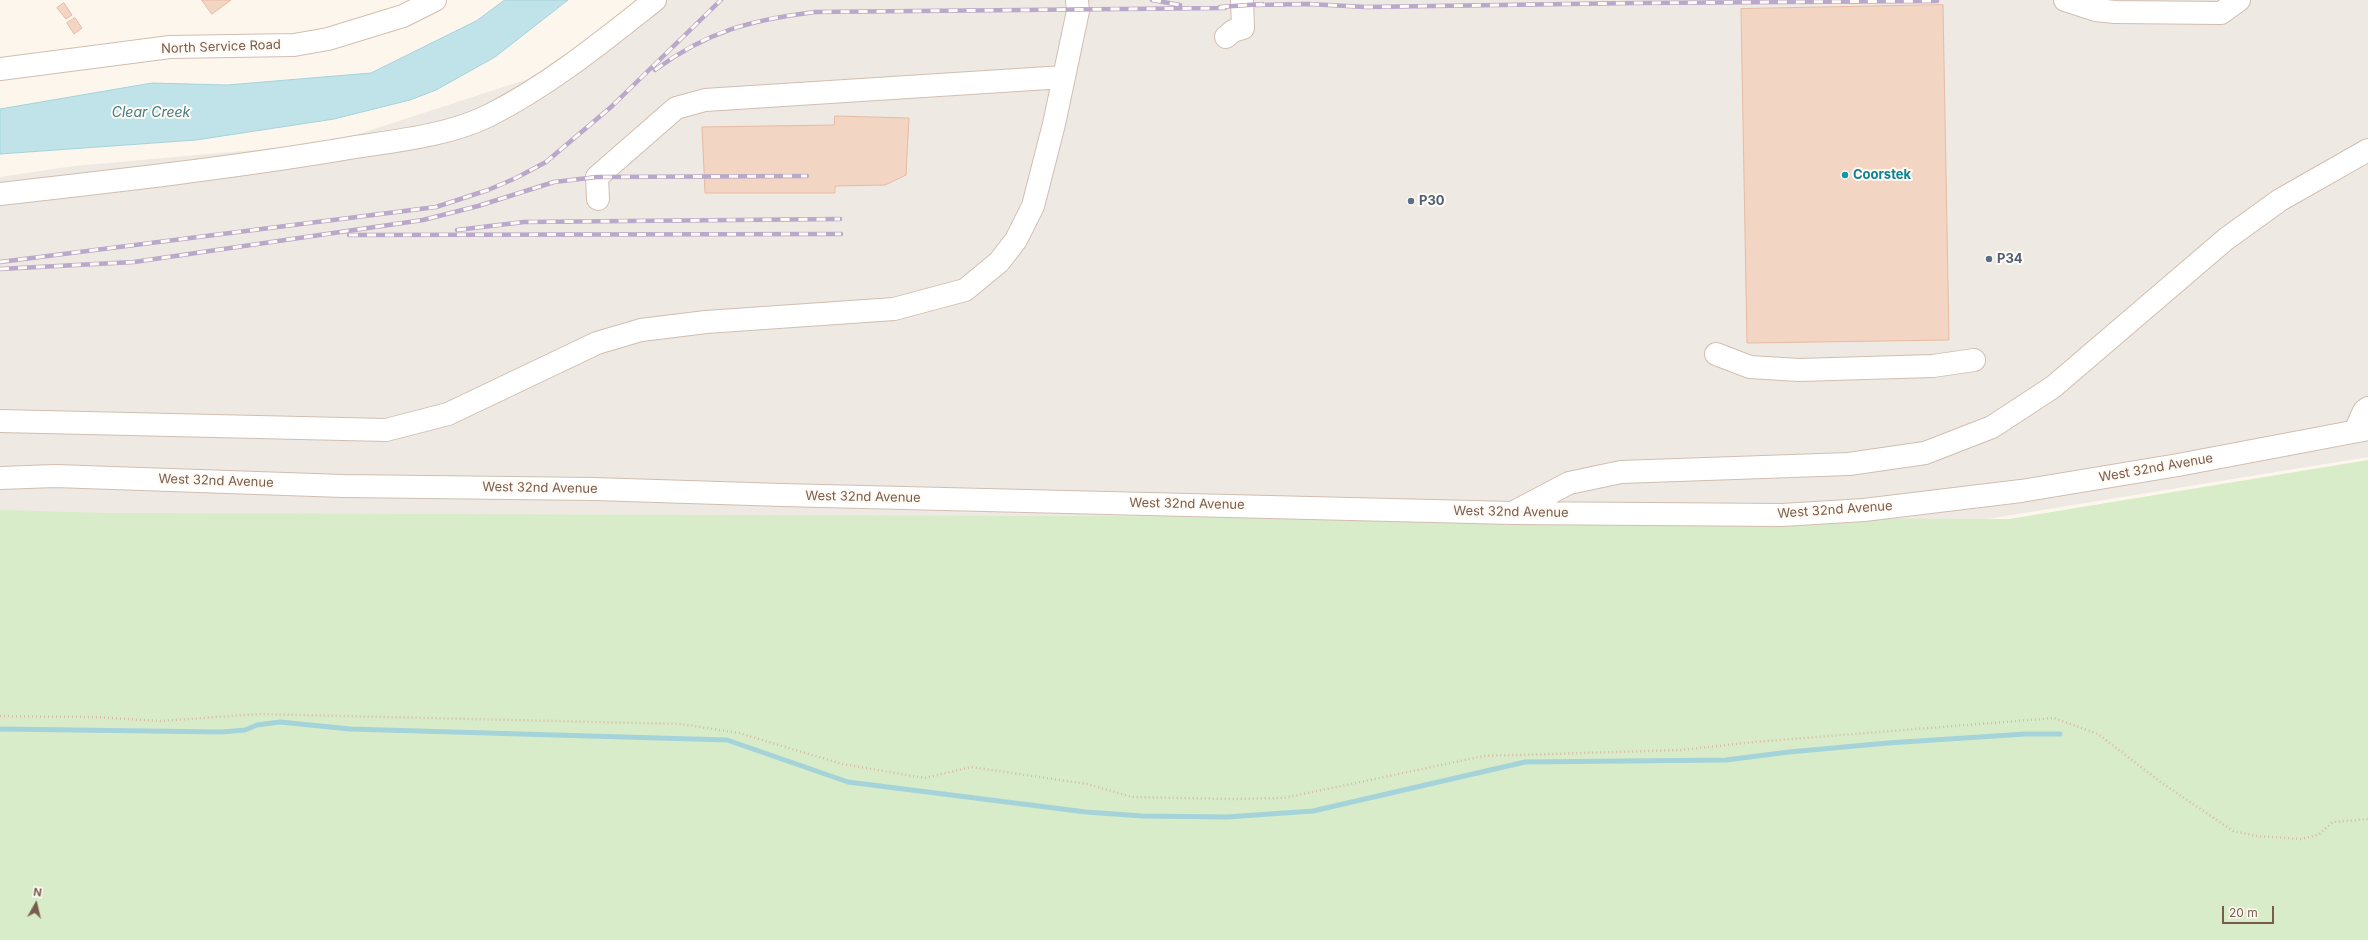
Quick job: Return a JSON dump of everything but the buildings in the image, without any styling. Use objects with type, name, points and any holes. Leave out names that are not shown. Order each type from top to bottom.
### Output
[{"type":"street","name":"North Service Road","points":[[0,69],[170,47],[294,45],[328,39],[403,16],[435,0]]},
{"type":"street","points":[[0,194],[311,155],[405,139],[459,127],[487,116],[530,92],[607,38],[655,0]]},
{"type":"street","points":[[0,421],[386,430],[448,414],[597,343],[641,330],[706,322],[894,310],[964,290],[999,262],[1016,240],[1032,206],[1064,77],[1078,11],[1077,0]]},
{"type":"street","points":[[1226,37],[1243,28],[1242,0]]},
{"type":"street","points":[[2065,0],[2096,10],[2115,12],[2221,13],[2239,0]]},
{"type":"street","points":[[598,199],[597,177],[676,108],[705,100],[1064,77]]},
{"type":"street","points":[[1513,512],[1569,483],[1621,472],[1849,464],[1925,454],[1992,427],[2053,387],[2226,239],[2280,200],[2368,150]]},
{"type":"street","points":[[1716,354],[1750,366],[1799,370],[1933,366],[1974,360]]},
{"type":"street","points":[[2362,430],[2364,411],[2368,408]]},
{"type":"street","name":"West 32nd Avenue","points":[[0,478],[55,476],[343,486],[594,488],[774,495],[1513,512],[1782,515],[1864,510],[2021,491],[2178,465],[2362,430]]},
{"type":"path","points":[[0,716],[94,717],[160,721],[259,714],[681,724],[739,732],[842,764],[925,778],[971,767],[1087,784],[1132,797],[1231,799],[1284,798],[1484,756],[1681,750],[1754,742],[2054,718],[2098,734],[2162,783],[2233,831],[2257,836],[2301,839],[2318,835],[2333,822],[2368,819]]},
{"type":"shaded area","points":[[657,0],[2368,0],[2368,457],[1674,570],[0,511],[0,177],[74,166],[331,143],[568,66]]},
{"type":"green space","points":[[2368,460],[2368,940],[0,940],[0,510],[107,513],[2009,519]]},
{"type":"water","name":"Clear Creek","points":[[505,0],[568,0],[495,57],[436,90],[410,100],[334,119],[196,140],[0,154],[0,109],[152,83],[227,85],[371,73],[476,21]]},
{"type":"waterway","points":[[0,729],[222,732],[245,730],[257,725],[280,722],[350,729],[727,740],[848,782],[1086,812],[1142,816],[1227,817],[1313,811],[1525,762],[1726,760],[1789,752],[1888,743],[2025,734],[2060,734]]},
{"type":"railway","points":[[0,262],[436,207],[488,190],[516,178],[546,162],[611,107],[721,0]]},
{"type":"railway","points":[[1152,0],[1180,5]]},
{"type":"railway","points":[[1256,5],[1308,4],[1366,7],[1937,1]]},
{"type":"railway","points":[[1220,7],[1262,4]]},
{"type":"railway","points":[[655,70],[693,46],[731,29],[770,19],[815,12],[1225,8]]},
{"type":"railway","points":[[0,269],[134,262],[423,220],[478,206],[554,182],[597,177],[807,176]]},
{"type":"railway","points":[[457,230],[524,222],[840,219]]},
{"type":"railway","points":[[349,235],[841,234]]},
{"type":"place","name":"Coorstek","points":[[1845,175]]},
{"type":"place","name":"P30","points":[[1411,201]]},
{"type":"place","name":"P34","points":[[1989,259]]}]
